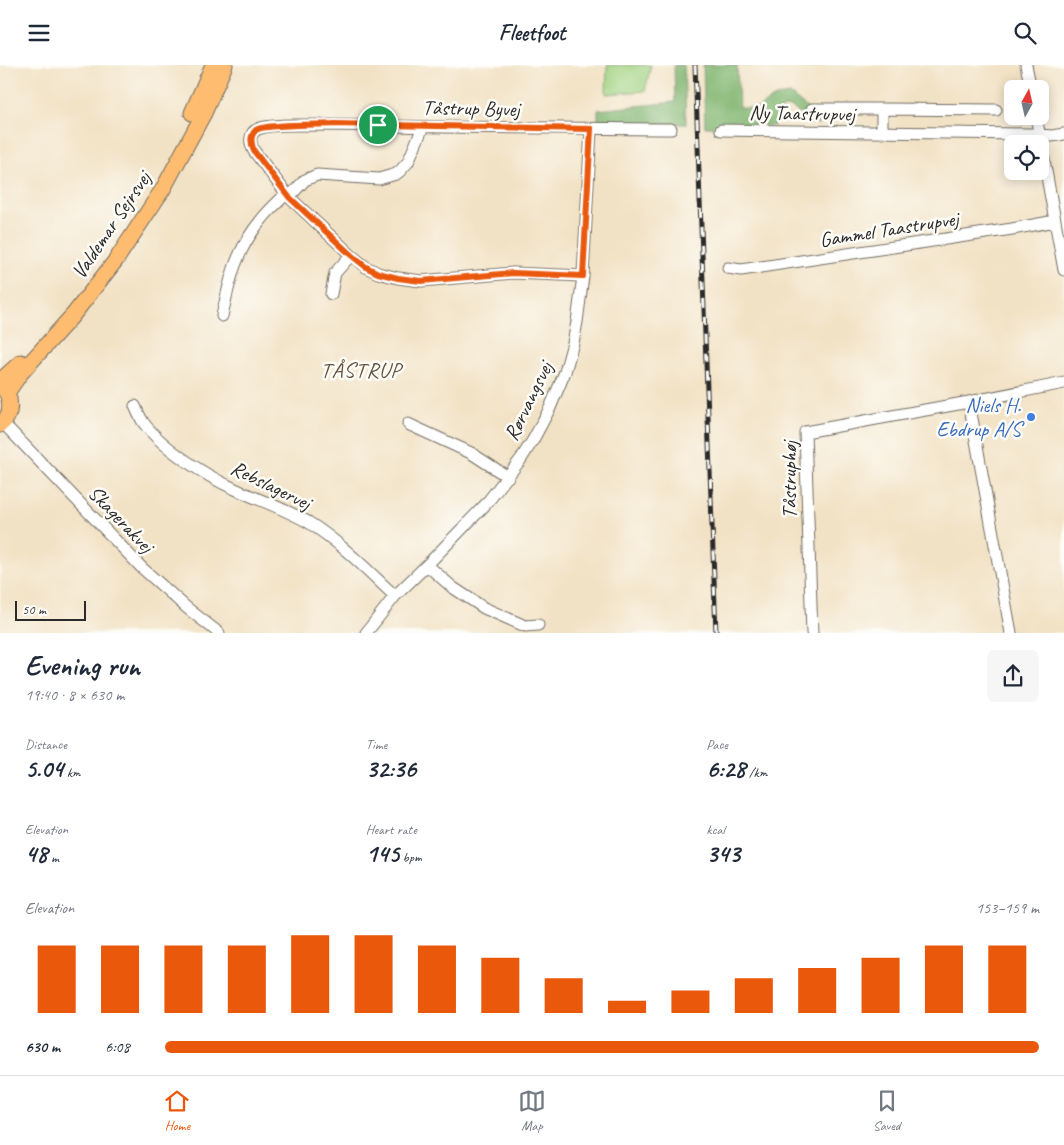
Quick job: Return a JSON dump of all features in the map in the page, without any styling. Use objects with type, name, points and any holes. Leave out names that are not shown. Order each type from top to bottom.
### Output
[{"type":"main road","name":"Valdemar Sejrsvej","points":[[2,386],[67,312],[108,256],[153,185],[194,109],[213,65]]},
{"type":"main road","name":"Valdemar Sejrsvej","points":[[2,386],[20,374],[73,315],[116,260],[162,189],[204,113],[225,65]]},
{"type":"main road","points":[[1,424],[9,414],[10,403],[2,386]]},
{"type":"street","points":[[1026,65],[1029,80]]},
{"type":"street","name":"Ny Taastrupvej","points":[[812,109],[996,110]]},
{"type":"street","name":"Ny Taastrupvej","points":[[882,109],[882,133]]},
{"type":"street","name":"Tåstrup Byvej","points":[[583,276],[513,273],[421,281],[378,273],[366,267],[351,255],[288,195],[252,148],[251,137],[259,128],[283,125],[334,124],[423,127],[671,129]]},
{"type":"street","points":[[1038,125],[1040,135]]},
{"type":"street","points":[[222,316],[230,277],[243,246],[262,218],[305,180],[317,175],[379,179],[398,173],[408,162],[423,127]]},
{"type":"street","name":"Rørvangsvej","points":[[366,633],[395,596],[486,504],[508,477],[533,440],[550,408],[565,372],[577,322],[583,276],[591,129]]},
{"type":"street","name":"Ny Taastrupvej","points":[[721,130],[1040,135]]},
{"type":"street","name":"Ny Taastrupvej","points":[[1049,135],[1064,134]]},
{"type":"street","points":[[1048,180],[1064,270]]},
{"type":"street","name":"Gammel Taastrupvej","points":[[728,268],[741,270],[1055,221]]},
{"type":"street","points":[[331,294],[335,273],[351,255]]},
{"type":"street","name":"Tåstruphøj","points":[[812,633],[805,433],[1064,383]]},
{"type":"street","points":[[969,402],[1011,633]]},
{"type":"street","name":"Rebslagervej","points":[[135,405],[142,421],[178,455],[234,489],[285,510],[318,529],[348,553],[395,596]]},
{"type":"street","name":"Skagerakvej","points":[[1,424],[142,568],[187,608],[219,633]]},
{"type":"street","points":[[408,424],[467,451],[508,477]]},
{"type":"street","points":[[427,565],[452,587],[484,608],[525,626],[538,625]]},
{"type":"green space","points":[[607,65],[651,65],[645,91],[606,94]]},
{"type":"green space","points":[[674,65],[684,65],[686,124],[598,125],[598,110],[675,102]]},
{"type":"green space","points":[[703,65],[737,65],[739,108],[759,108],[773,98],[790,94],[814,114],[820,124],[810,123],[793,108],[786,107],[777,113],[774,126],[725,124],[718,127],[705,127]]},
{"type":"railway","points":[[695,65],[716,633]]},
{"type":"place","name":"Niels H. Ebdrup A/S","points":[[1031,417]]},
{"type":"district","name":"TÅSTRUP","points":[[361,369]]},
{"type":"route","points":[[283,125],[378,125],[591,129],[583,276],[513,273],[421,281],[378,273],[366,267],[351,255],[286,194],[254,151],[251,144],[252,134],[259,128],[283,125]]}]
